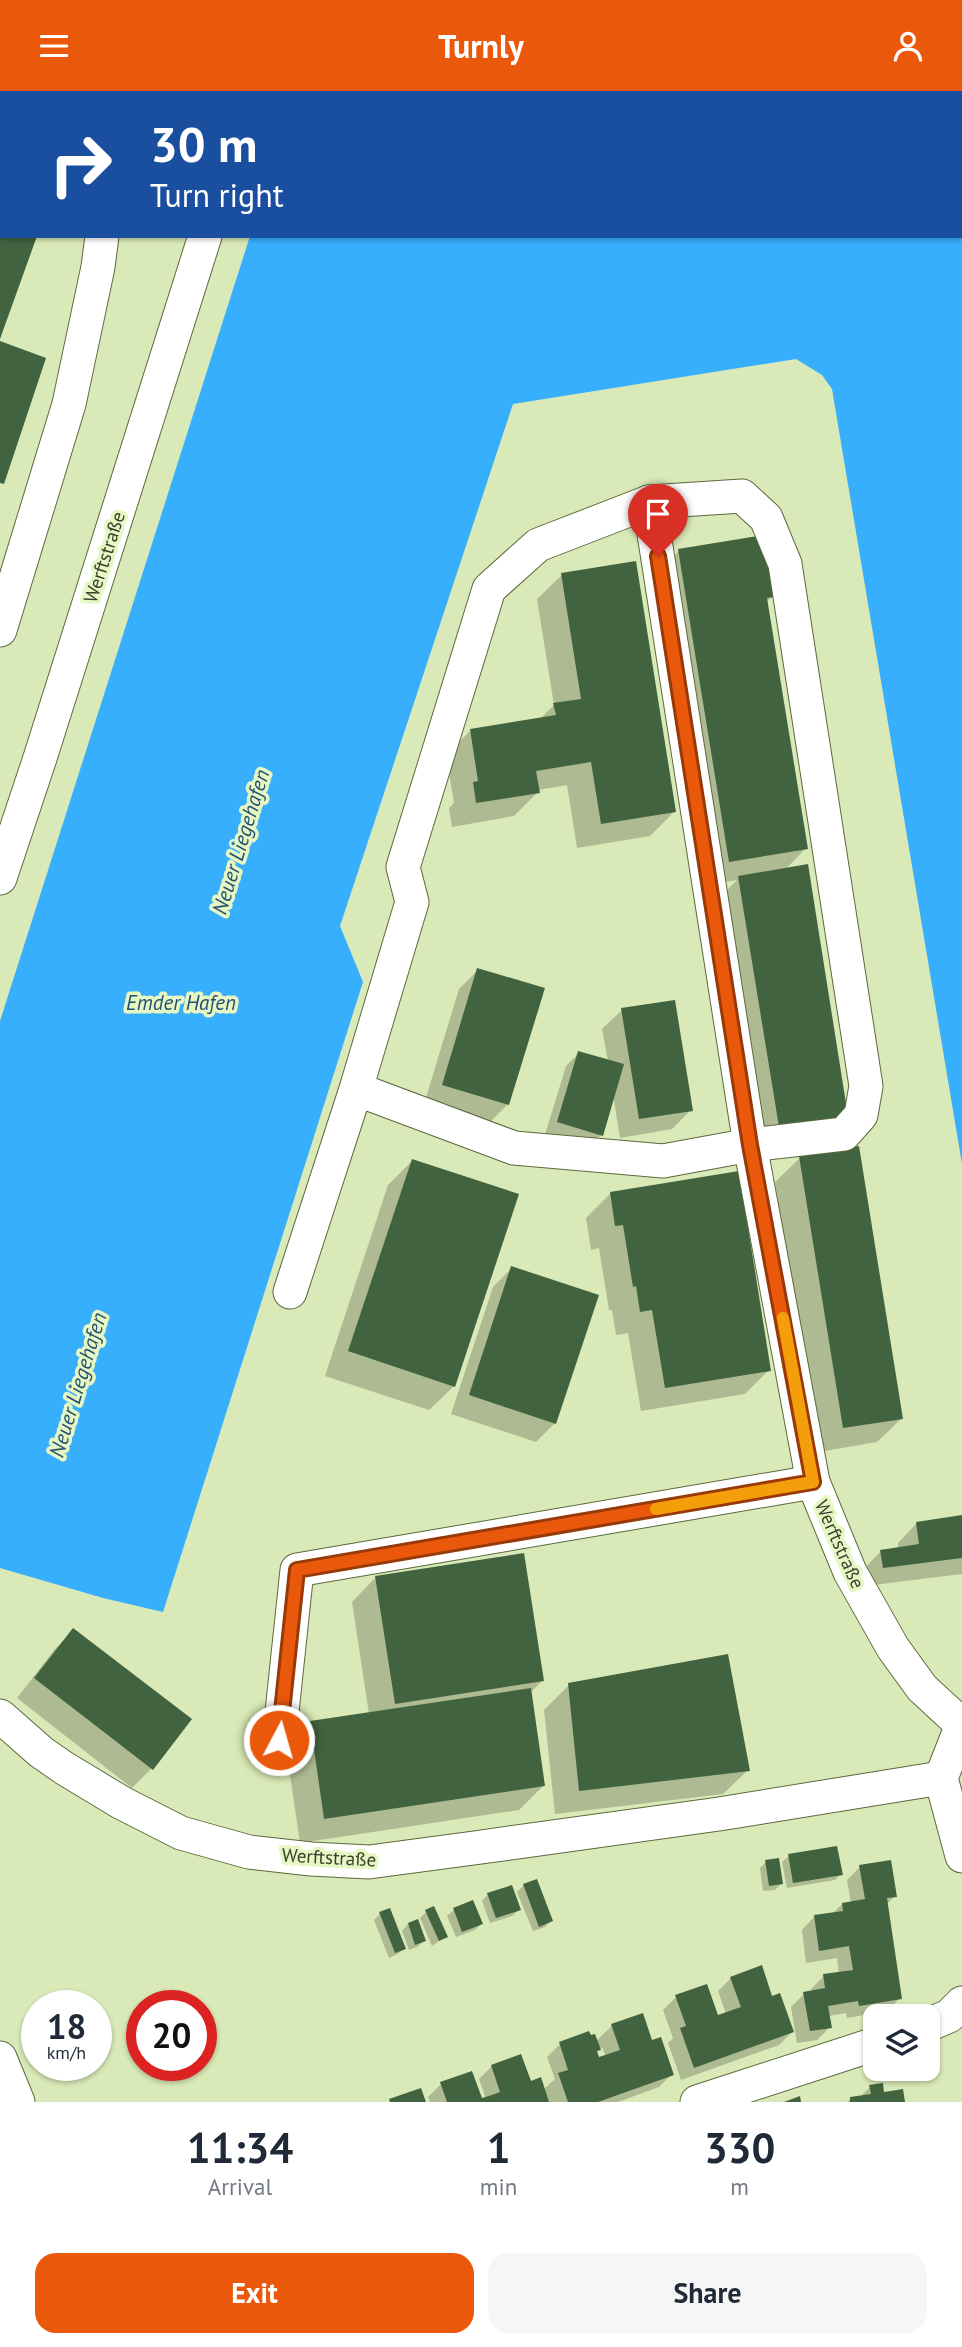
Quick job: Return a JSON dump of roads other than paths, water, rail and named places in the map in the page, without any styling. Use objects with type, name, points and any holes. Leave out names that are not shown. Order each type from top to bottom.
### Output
[{"type":"street","points":[[0,630],[69,404],[99,267],[102,238]]},
{"type":"street","name":"Werftstraße","points":[[0,877],[204,238]]},
{"type":"street","points":[[290,1292],[356,1089],[412,902],[403,867],[489,589],[538,545],[649,502],[742,495],[766,518],[785,564],[866,1086],[861,1115],[844,1134],[750,1145],[663,1161],[514,1148],[356,1089]]},
{"type":"street","name":"Werftstraße","points":[[0,1716],[64,1768],[122,1803],[181,1833],[249,1852],[311,1859],[369,1862],[719,1814],[942,1778],[962,1725],[922,1688],[893,1648],[850,1572],[813,1482],[750,1145],[649,502]]},
{"type":"street","points":[[279,1740],[297,1570],[813,1482]]},
{"type":"street","points":[[942,1778],[962,1856]]},
{"type":"street","points":[[940,2020],[949,2016],[962,2003]]},
{"type":"street","points":[[697,2102],[863,2048]]},
{"type":"street","points":[[0,2058],[18,2102]]},
{"type":"street","points":[[0,2099],[18,2102]]},
{"type":"water","name":"Emder Hafen","points":[[249,238],[962,238],[962,1164],[832,389],[822,375],[796,359],[513,404],[340,926],[363,982],[163,1612],[103,1598],[0,1568],[0,1021]]},
{"type":"water label","name":"Neuer Liegehafen","points":[[241,842]]},
{"type":"water label","name":"Neuer Liegehafen","points":[[78,1385]]}]
